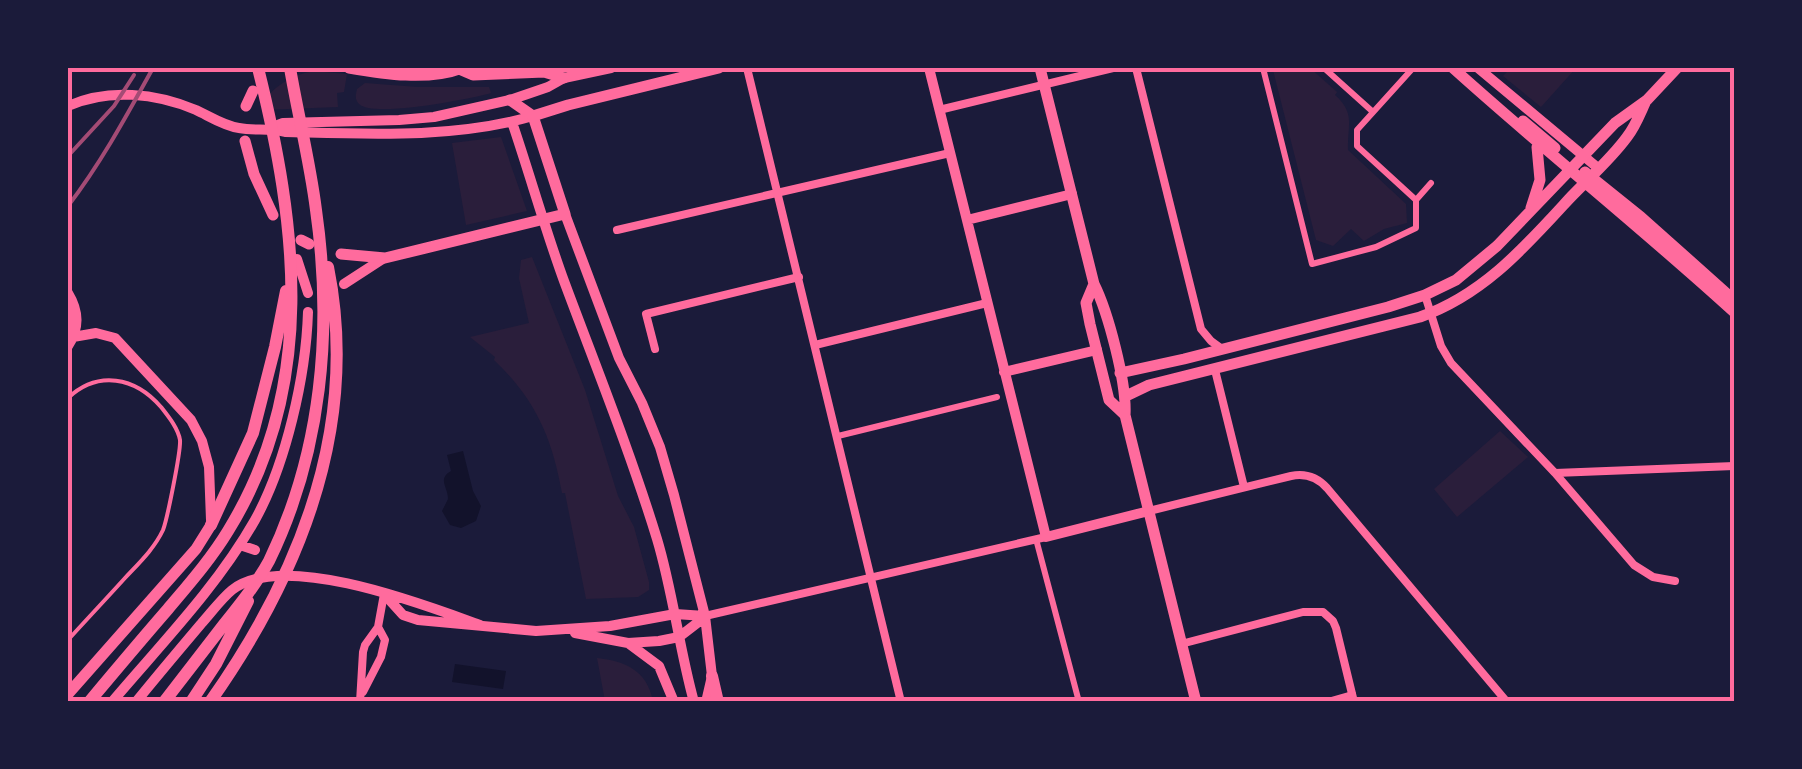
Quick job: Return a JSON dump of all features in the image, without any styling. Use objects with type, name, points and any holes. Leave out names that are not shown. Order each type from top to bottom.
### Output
[{"type":"main road","points":[[88,702],[228,532],[272,434],[290,349],[294,264],[278,149],[258,68]]},
{"type":"main road","points":[[210,702],[254,636],[288,570],[309,514],[332,427],[338,382],[331,282],[290,68]]},
{"type":"main road","points":[[349,68],[401,74],[461,68],[473,76],[544,72],[564,78]]},
{"type":"main road","points":[[534,116],[719,68]]},
{"type":"main road","points":[[1040,68],[1094,284],[1103,302],[1126,396],[1125,414],[1196,702]]},
{"type":"main road","points":[[1451,68],[1734,310]]},
{"type":"main road","points":[[1465,68],[1734,300]]},
{"type":"main road","points":[[1120,373],[1425,296],[1465,274],[1497,246],[1615,124],[1647,100],[1677,68]]},
{"type":"main road","points":[[246,106],[253,91]]},
{"type":"main road","points":[[341,254],[385,258],[564,214],[534,116],[510,100]]},
{"type":"main road","points":[[1126,396],[1149,385],[1431,313],[1466,296],[1526,245],[1586,182],[1628,136],[1647,100]]},
{"type":"main road","points":[[244,140],[273,215]]},
{"type":"main road","points":[[1527,216],[1540,180],[1536,147]]},
{"type":"main road","points":[[164,702],[254,585],[294,499],[320,381],[323,321],[316,210]]},
{"type":"main road","points":[[68,694],[196,550],[210,525],[254,432],[294,264]]},
{"type":"main road","points":[[1094,284],[1086,303],[1097,350],[1110,400],[1125,414]]},
{"type":"main road","points":[[1097,350],[1120,373],[1149,385]]},
{"type":"main road","points":[[192,702],[238,625],[254,585]]},
{"type":"main road","points":[[712,676],[718,702]]},
{"type":"street","points":[[269,128],[283,123],[434,116],[510,100],[564,78],[611,68]]},
{"type":"street","points":[[747,68],[901,702]]},
{"type":"street","points":[[929,68],[1079,702]]},
{"type":"street","points":[[939,110],[1113,68]]},
{"type":"street","points":[[1136,68],[1202,330],[1222,349]]},
{"type":"street","points":[[1262,68],[1312,264],[1376,247],[1416,228],[1416,200],[1431,183]]},
{"type":"street","points":[[1324,68],[1373,112]]},
{"type":"street","points":[[1412,68],[1357,130],[1358,146],[1416,200]]},
{"type":"street","points":[[1451,68],[1536,147],[1644,228],[1734,310]]},
{"type":"street","points":[[1478,68],[1598,168]]},
{"type":"street","points":[[68,106],[112,95],[158,97],[237,128],[363,134],[420,132],[534,116]]},
{"type":"street","points":[[512,122],[563,278],[656,536],[694,702]]},
{"type":"street","points":[[618,230],[950,153]]},
{"type":"street","points":[[966,220],[1072,194]]},
{"type":"street","points":[[564,214],[619,358],[660,447],[705,616],[712,676],[706,702]]},
{"type":"street","points":[[344,284],[385,258]]},
{"type":"street","points":[[294,264],[308,293]]},
{"type":"street","points":[[655,349],[646,314],[798,277]]},
{"type":"street","points":[[68,293],[78,321],[70,342]]},
{"type":"street","points":[[1425,296],[1441,346],[1458,371],[1555,473],[1634,565],[1653,576],[1675,581]]},
{"type":"street","points":[[815,345],[987,303]]},
{"type":"street","points":[[112,702],[209,588],[258,516],[282,451],[303,375],[308,312]]},
{"type":"street","points":[[70,342],[96,333],[116,338],[191,420],[209,466],[210,525]]},
{"type":"street","points":[[1004,372],[1097,350]]},
{"type":"street","points":[[1215,370],[1244,488]]},
{"type":"street","points":[[838,436],[997,397]]},
{"type":"street","points":[[1555,473],[1734,466]]},
{"type":"street","points":[[286,561],[316,577],[384,594],[403,615],[418,620],[536,631],[610,626],[675,614],[705,616],[1298,475],[1311,477],[1327,488],[1507,702]]},
{"type":"street","points":[[240,545],[255,550]]},
{"type":"street","points":[[136,702],[231,590],[255,580],[316,577]]},
{"type":"street","points":[[360,699],[363,652],[378,626],[384,594]]},
{"type":"street","points":[[1181,644],[1303,612],[1323,612],[1333,621],[1354,698],[1325,702]]},
{"type":"street","points":[[557,630],[628,643],[679,637],[705,616]]},
{"type":"street","points":[[360,699],[381,657],[385,640],[378,626]]},
{"type":"street","points":[[628,643],[659,666],[677,702]]},
{"type":"street","points":[[677,702],[685,670]]},
{"type":"lane","points":[[68,398],[91,382],[128,382],[154,400],[170,418],[180,441],[165,526],[153,548],[68,640]]},
{"type":"shaded area","points":[[1275,68],[1310,68],[1337,92],[1335,95],[1348,114],[1348,150],[1406,204],[1407,223],[1384,229],[1364,241],[1351,229],[1333,246],[1316,240]]},
{"type":"shaded area","points":[[1511,68],[1576,68],[1541,107],[1503,76]]},
{"type":"shaded area","points":[[314,71],[347,74],[344,92],[337,93],[338,107],[263,110],[260,105],[277,87]]},
{"type":"shaded area","points":[[365,83],[489,87],[491,93],[422,106],[368,108],[359,104],[356,97],[357,89]]},
{"type":"shaded area","points":[[501,137],[527,211],[466,225],[452,143]]},
{"type":"shaded area","points":[[532,257],[585,390],[618,496],[634,527],[649,582],[649,590],[638,597],[586,599],[565,493],[540,420],[495,357],[470,337],[529,323],[519,278],[521,260]]},
{"type":"shaded area","points":[[1500,431],[1528,457],[1457,517],[1434,489]]},
{"type":"shaded area","points":[[463,451],[481,506],[476,521],[461,528],[450,525],[442,511],[448,499],[444,480],[451,471],[447,455]]},
{"type":"shaded area","points":[[597,658],[634,669],[646,682],[653,701],[605,701]]},
{"type":"shaded area","points":[[455,664],[506,671],[503,689],[452,682]]},
{"type":"railway","points":[[68,206],[103,156],[153,68]]},
{"type":"railway","points":[[68,156],[114,106],[134,75]]}]
